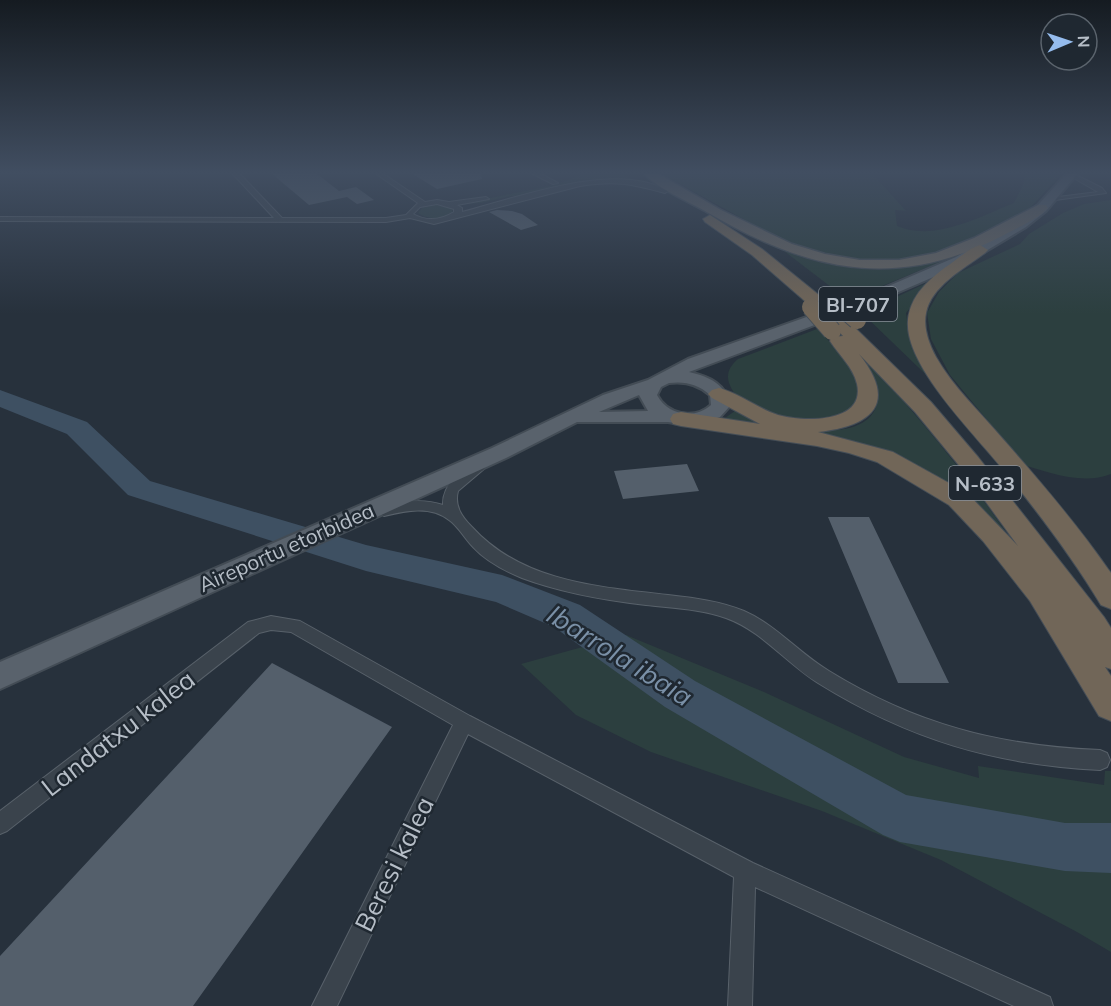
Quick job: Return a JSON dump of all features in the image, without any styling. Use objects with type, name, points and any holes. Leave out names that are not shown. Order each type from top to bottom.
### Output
[{"type":"highway","points":[[717,391],[734,404],[779,422],[810,426],[832,424],[848,419],[861,412],[868,401],[868,387],[844,326],[821,303],[719,220]]},
{"type":"highway","name":"N-633","points":[[720,220],[773,251],[923,406],[1093,626],[1111,655]]},
{"type":"highway","points":[[722,220],[807,255],[847,264],[873,266],[898,265],[940,256],[990,236],[1018,220]]},
{"type":"highway","points":[[980,250],[929,290],[920,302],[916,327],[920,342],[928,360],[965,409],[1046,505],[1111,597]]},
{"type":"highway","name":"N-633","points":[[844,326],[943,401],[1065,548],[1111,609]]},
{"type":"highway","points":[[675,418],[817,439],[854,447],[885,457],[958,500],[992,534],[1040,593],[1111,705]]},
{"type":"main road","name":"BI-707","points":[[573,419],[610,399],[657,382],[694,363],[917,280],[980,250],[1027,220]]},
{"type":"main road","name":"BI-707","points":[[573,419],[630,416],[702,418],[711,416],[721,406],[717,391],[716,370],[734,350]]},
{"type":"main road","name":"BI-707","points":[[657,382],[689,378],[717,391]]},
{"type":"main road","points":[[657,382],[648,395],[650,401],[654,407],[675,418]]},
{"type":"main road","name":"Aireportu etorbidea","points":[[0,676],[573,419]]},
{"type":"street","points":[[500,453],[455,485],[448,500],[454,516],[466,532],[493,556],[519,570],[576,589],[696,603],[738,616],[768,633],[806,666],[861,702],[926,730],[990,750],[1071,760],[1100,760]]},
{"type":"street","points":[[343,522],[415,503],[434,506],[454,516]]},
{"type":"street","name":"Landatxu kalea","points":[[0,824],[254,627],[272,623],[294,626],[464,722],[745,871],[1041,1006]]},
{"type":"street","name":"Beresi kalea","points":[[324,1006],[464,722]]},
{"type":"street","points":[[740,1006],[745,871]]},
{"type":"shaded area","points":[[745,220],[896,220],[897,226],[926,231],[956,226],[974,220],[1011,220],[954,246],[918,259],[897,262],[843,260],[792,246]]},
{"type":"shaded area","points":[[1052,220],[1111,220],[1111,474],[1076,478],[1017,463],[988,421],[950,375],[931,339],[927,313],[939,292],[958,273],[1020,244],[1029,234]]},
{"type":"shaded area","points":[[784,251],[827,264],[857,269],[909,267],[947,255],[960,254],[848,300]]},
{"type":"shaded area","points":[[933,280],[906,313],[916,347],[947,395],[862,313]]},
{"type":"shaded area","points":[[817,329],[847,362],[854,375],[858,388],[857,399],[849,409],[821,418],[790,418],[759,410],[735,394],[729,383],[728,373],[738,359]]},
{"type":"shaded area","points":[[847,340],[897,394],[967,478],[1030,568],[926,472],[722,420],[735,411],[769,422],[817,430],[840,430],[859,425],[872,414],[878,396],[875,382]]},
{"type":"shaded area","points":[[626,635],[764,692],[904,757],[979,778],[978,766],[1104,785],[1105,771],[1111,771],[1111,952],[941,860],[822,811],[651,752],[576,715],[521,664]]},
{"type":"building","points":[[503,220],[531,220],[538,225],[521,230]]},
{"type":"building","points":[[687,464],[699,491],[623,499],[614,471]]},
{"type":"building","points":[[828,517],[869,517],[949,683],[898,683]]},
{"type":"building","points":[[272,663],[392,727],[193,1006],[0,1006],[0,956]]},
{"type":"waterway","name":"Ibarrola ibaia","points":[[0,398],[77,428],[139,488],[366,558],[502,589],[567,616],[680,694],[900,818],[1065,847],[1111,848]]}]
